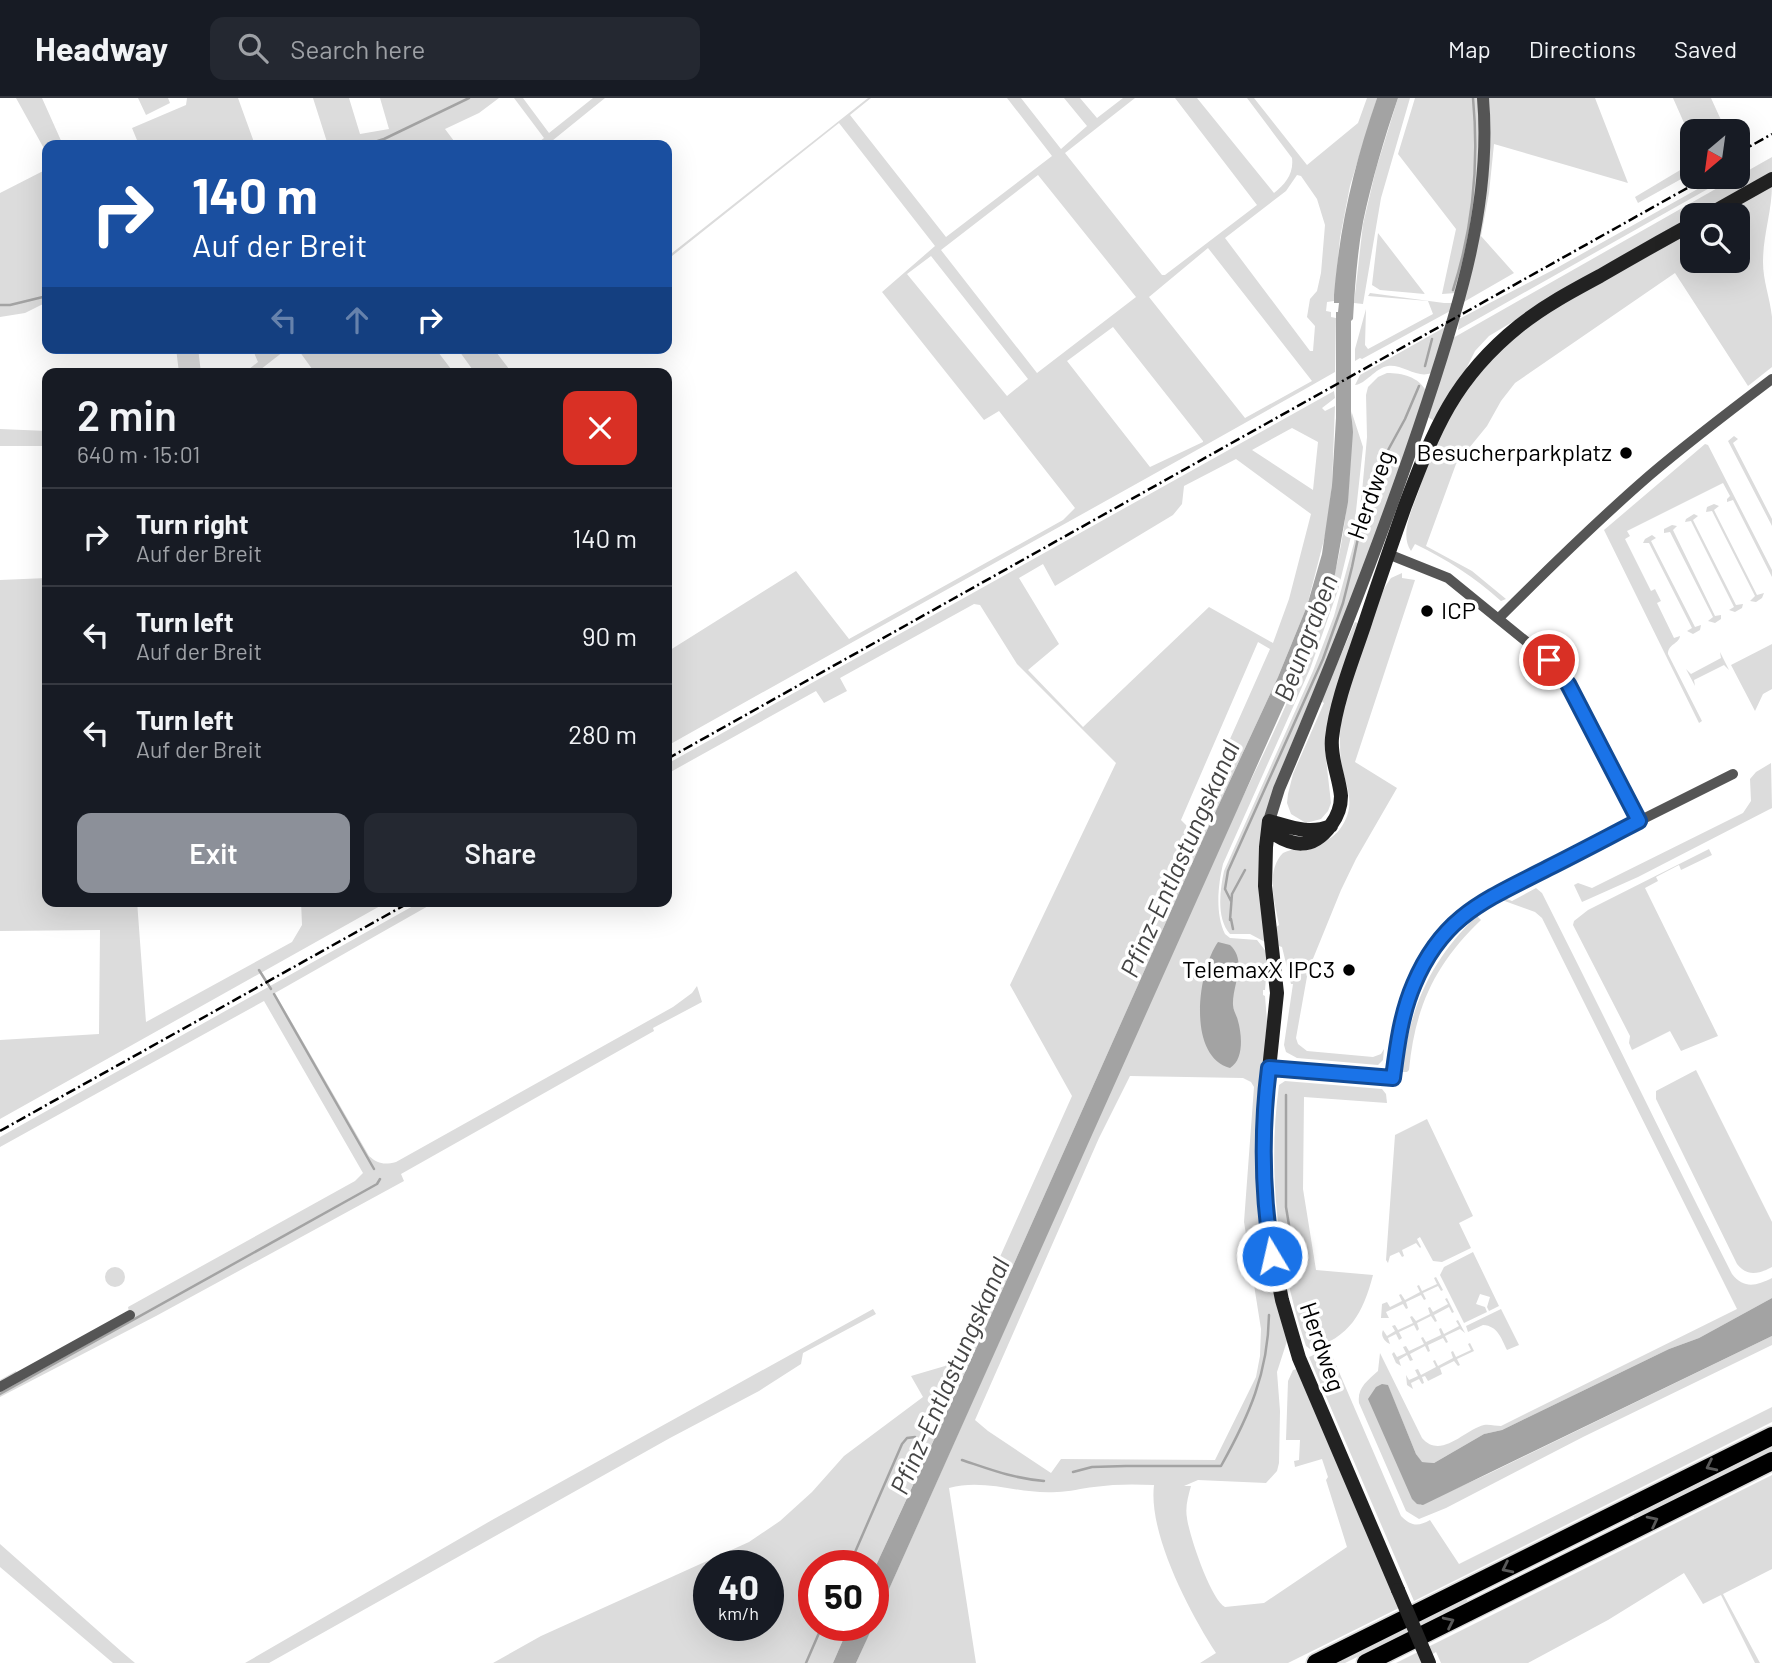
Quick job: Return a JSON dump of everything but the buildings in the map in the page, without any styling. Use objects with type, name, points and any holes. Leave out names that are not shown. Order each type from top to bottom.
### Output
[{"type":"highway","points":[[1316,1663],[1772,1436]]},
{"type":"highway","points":[[1366,1663],[1772,1461]]},
{"type":"main road","points":[[1729,203],[1772,179]]},
{"type":"main road","points":[[1265,867],[1280,850],[1294,844],[1316,841],[1324,836],[1338,813],[1341,796],[1332,748],[1336,719],[1388,554],[1437,424],[1456,393],[1486,356],[1519,326],[1544,308],[1680,231]]},
{"type":"main road","points":[[1269,826],[1313,832],[1331,825]]},
{"type":"main road","points":[[1269,826],[1284,841],[1294,844]]},
{"type":"main road","name":"Herdweg","points":[[1269,826],[1265,867],[1277,993],[1264,1115],[1264,1181],[1270,1240],[1282,1300],[1310,1387],[1429,1663]]},
{"type":"street","name":"Herdweg","points":[[1269,826],[1279,789],[1380,540],[1448,337],[1472,240],[1483,178],[1486,145],[1483,98]]},
{"type":"street","points":[[1499,618],[1649,476],[1772,379]]},
{"type":"street","points":[[1388,554],[1448,578],[1549,660],[1568,684],[1639,821]]},
{"type":"street","points":[[1269,1068],[1393,1078],[1402,1021],[1414,983],[1437,942],[1455,921],[1489,896],[1733,774]]},
{"type":"street","points":[[0,1387],[130,1315]]},
{"type":"shaded area","points":[[16,98],[42,98],[61,140],[42,140],[42,145]]},
{"type":"shaded area","points":[[138,98],[168,98],[170,103],[146,115]]},
{"type":"shaded area","points":[[187,98],[238,98],[253,140],[137,140],[132,128],[186,105]]},
{"type":"shaded area","points":[[313,98],[349,98],[360,134],[389,129],[380,98],[499,98],[479,113],[445,129],[453,140],[326,140]]},
{"type":"shaded area","points":[[514,98],[523,98],[549,133],[593,98],[605,98],[553,140],[541,140],[544,138]]},
{"type":"shaded area","points":[[868,98],[871,98],[850,115],[946,237],[1052,156],[1007,98],[1021,98],[1061,149],[1087,126],[1064,98],[1080,98],[1097,118],[1123,98],[1135,98],[1065,153],[1162,275],[1165,275],[1257,205],[1175,98],[1197,98],[1274,193],[1288,178],[1292,169],[1292,158],[1247,98],[1254,98],[1307,165],[1358,123],[1367,98],[1377,98],[1350,186],[1340,238],[1334,301],[1327,302],[1326,311],[1336,318],[1335,372],[672,743],[672,649],[796,571],[849,639],[1063,520],[1075,508],[999,411],[984,420],[882,292],[935,246],[839,123],[672,256],[672,253]],"holes":[[[1038,175],[1136,297],[1037,373],[941,250]],[[1297,175],[1301,176],[1317,199],[1325,225],[1321,273],[1317,291],[1310,299],[1307,317],[1315,326],[1313,351],[1310,351],[1225,238],[1286,191]],[[1208,248],[1312,381],[1245,418],[1149,297]],[[931,256],[1028,379],[1007,396],[907,274]],[[1113,327],[1203,442],[1150,467],[1067,361]]]},
{"type":"shaded area","points":[[1398,98],[1410,98],[1381,198],[1363,304],[1354,303],[1363,224],[1376,169]]},
{"type":"shaded area","points":[[1415,98],[1479,98],[1483,141],[1472,225],[1456,293],[1442,294],[1456,229],[1398,154]]},
{"type":"shaded area","points":[[1489,98],[1595,98],[1628,183],[1494,144],[1481,236],[1514,273],[1462,303],[1487,176]]},
{"type":"shaded area","points":[[1673,98],[1711,98],[1721,119],[1682,119]]},
{"type":"shaded area","points":[[1772,157],[1772,174],[1750,186],[1750,169]]},
{"type":"shaded area","points":[[1680,170],[1680,180],[1638,203],[1635,197]]},
{"type":"shaded area","points":[[42,172],[42,304],[25,313],[0,317],[0,193]]},
{"type":"shaded area","points":[[1772,185],[1763,262],[1772,317],[1772,367],[1748,386],[1675,273],[1515,383],[1487,426],[1456,464],[1426,546],[1472,571],[1506,599],[1501,601],[1470,576],[1427,550],[1415,544],[1411,551],[1406,537],[1408,521],[1438,434],[1458,398],[1484,366],[1514,338],[1548,313],[1583,290],[1680,236],[1680,273],[1750,273],[1750,203],[1740,203]]},
{"type":"shaded area","points":[[1698,189],[1708,189],[1458,330],[1459,319]]},
{"type":"shaded area","points":[[1716,189],[1745,189],[1720,203],[1691,203]]},
{"type":"shaded area","points":[[1680,209],[1680,226],[1489,336],[1475,351],[1434,421],[1428,417],[1453,338]]},
{"type":"shaded area","points":[[1378,233],[1425,294],[1380,290],[1372,285]]},
{"type":"shaded area","points":[[1370,293],[1454,303],[1452,310],[1355,361],[1355,349],[1366,309],[1365,345],[1368,349],[1433,314],[1428,301],[1368,296]]},
{"type":"shaded area","points":[[1447,326],[1431,373],[1421,374],[1388,366],[1355,385],[1360,375]]},
{"type":"shaded area","points":[[177,354],[199,354],[200,368],[178,368]]},
{"type":"shaded area","points":[[255,354],[280,354],[262,368],[250,368],[258,362]]},
{"type":"shaded area","points":[[301,354],[440,354],[450,368],[311,368]]},
{"type":"shaded area","points":[[461,354],[498,354],[508,368],[471,368]]},
{"type":"shaded area","points":[[1387,373],[1410,377],[1419,382],[1426,391],[1364,570],[1275,784],[1265,942],[1250,934],[1230,934],[1221,912],[1220,895],[1224,871],[1313,671],[1334,616],[1354,543],[1362,492],[1367,437],[1366,395],[1368,387],[1378,377]]},
{"type":"shaded area","points":[[1334,391],[1335,398],[1322,408],[1325,411],[1335,406],[1332,485],[1327,528],[1307,606],[1278,677],[984,1331],[949,1406],[940,1409],[946,1413],[883,1550],[798,1550],[798,1641],[843,1641],[833,1663],[493,1663],[541,1636],[693,1567],[693,1641],[784,1641],[784,1550],[731,1550],[749,1542],[780,1521],[812,1492],[844,1456],[923,1397],[911,1376],[945,1366],[956,1355],[1072,1096],[1010,985],[1116,763],[1017,664],[980,605],[974,604],[840,678],[847,691],[824,703],[816,691],[672,771],[672,761]],"holes":[[[1292,428],[1318,442],[1313,490],[1252,450]],[[1236,459],[1311,514],[1289,599],[1273,643],[1209,607],[1083,727],[1028,670],[1059,644],[1019,578],[1043,564],[1055,586],[1173,515],[1182,504],[1184,486]],[[1258,642],[1270,649],[1190,829],[1181,820]]]},
{"type":"shaded area","points":[[1352,413],[1363,447],[1355,520],[1338,590],[1310,669],[1223,864],[1219,890],[1220,918],[1225,934],[1230,938],[1257,940],[1268,954],[1263,990],[1267,1021],[1266,1045],[1259,1114],[1287,1341],[1277,1372],[1280,1411],[1279,1463],[1277,1471],[1266,1483],[1198,1480],[1184,1486],[1191,1486],[1186,1514],[1196,1552],[1213,1593],[1225,1607],[1264,1603],[1347,1547],[1322,1459],[1295,1467],[1294,1461],[1299,1460],[1300,1440],[1286,1440],[1288,1381],[1293,1370],[1297,1369],[1399,1608],[1288,1663],[1200,1663],[1216,1653],[1183,1595],[1164,1549],[1154,1505],[1154,1485],[1116,1485],[1043,1492],[963,1485],[949,1488],[976,1663],[856,1663],[866,1641],[889,1641],[889,1589],[1312,644],[1339,556],[1348,494]],"holes":[[[1130,1076],[1243,1078],[1254,1087],[1244,1222],[1261,1329],[1260,1356],[1256,1377],[1215,1460],[1061,1459],[1051,1473],[975,1420],[1099,1138]]]},
{"type":"shaded area","points":[[0,429],[42,431],[42,446],[0,446]]},
{"type":"shaded area","points":[[1734,436],[1738,439],[1733,443],[1772,519],[1772,526],[1728,441]]},
{"type":"shaded area","points":[[1705,444],[1708,445],[1772,570],[1772,577],[1733,500],[1727,502],[1730,496],[1723,483],[1627,531],[1630,536],[1625,539],[1651,591],[1655,589],[1661,601],[1657,603],[1674,638],[1680,636],[1668,654],[1702,721],[1699,723],[1604,530]]},
{"type":"shaded area","points":[[1714,504],[1719,506],[1714,510],[1757,595],[1764,593],[1756,602],[1750,601],[1755,596],[1712,511],[1706,512],[1707,507]]},
{"type":"shaded area","points":[[1694,514],[1698,516],[1693,520],[1736,605],[1743,604],[1742,608],[1735,612],[1729,610],[1734,607],[1691,521],[1685,522]]},
{"type":"shaded area","points":[[1677,526],[1673,530],[1715,616],[1721,615],[1721,619],[1715,623],[1708,621],[1713,617],[1670,532],[1664,533],[1664,529]]},
{"type":"shaded area","points":[[1652,535],[1656,538],[1651,541],[1695,627],[1701,625],[1700,630],[1693,634],[1687,631],[1692,628],[1649,543],[1643,543]]},
{"type":"shaded area","points":[[1402,573],[1402,578],[1415,580],[1355,762],[1397,788],[1356,859],[1308,971],[1296,1038],[1298,1044],[1307,1051],[1373,1057],[1381,1054],[1384,1049],[1383,1060],[1378,1065],[1297,1058],[1286,1052],[1284,1045],[1293,984],[1275,928],[1279,925],[1273,888],[1274,869],[1283,853],[1321,843],[1334,835],[1345,821],[1349,799],[1340,756],[1343,709],[1380,597],[1391,578]]},
{"type":"shaded area","points":[[42,578],[42,907],[137,907],[146,1022],[292,942],[302,925],[301,907],[378,907],[0,1119],[0,1040],[99,1034],[100,930],[0,931],[0,580]]},
{"type":"shaded area","points":[[1355,622],[1360,624],[1325,750],[1331,803],[1321,819],[1306,823],[1291,814],[1287,803],[1288,794],[1293,774],[1324,703],[1321,701]]},
{"type":"shaded area","points":[[1772,644],[1772,689],[1763,694],[1755,711],[1731,665]]},
{"type":"shaded area","points":[[1720,652],[1729,670],[1724,665],[1694,680],[1695,686],[1686,669],[1691,674],[1721,658]]},
{"type":"shaded area","points":[[1771,763],[1772,808],[1638,877],[1582,902],[1574,885],[1578,883],[1592,888],[1743,813],[1751,801],[1750,779]]},
{"type":"shaded area","points":[[1709,849],[1712,855],[1681,870],[1679,865],[1656,877],[1658,881],[1645,888],[1718,1036],[1681,1051],[1670,1031],[1632,1050],[1630,1036],[1573,925],[1574,921],[1588,910]]},
{"type":"shaded area","points":[[1536,888],[1542,893],[1732,1274],[1741,1282],[1750,1285],[1772,1278],[1772,1298],[1699,1338],[1669,1349],[1502,1430],[1484,1434],[1434,1463],[1421,1462],[1416,1454],[1388,1386],[1420,1505],[1772,1336],[1772,1345],[1419,1519],[1406,1511],[1359,1403],[1361,1389],[1378,1371],[1380,1353],[1422,1438],[1437,1446],[1453,1442],[1484,1425],[1501,1426],[1737,1309],[1542,918],[1535,912],[1499,899],[1502,897],[1512,901]]},
{"type":"shaded area","points":[[411,907],[426,907],[275,993],[369,1156],[378,1162],[396,1162],[673,1007],[697,986],[702,1002],[401,1174],[404,1181],[156,1316],[0,1397],[0,1380],[16,1371],[20,1379],[130,1317],[128,1307],[355,1181],[363,1173],[264,1001],[0,1147],[0,1137]]},
{"type":"shaded area","points":[[1477,916],[1481,920],[1451,953],[1430,988],[1416,1026],[1409,1070],[1402,1072],[1401,1059],[1404,1057],[1413,1016],[1428,980],[1449,946]]},
{"type":"shaded area","points":[[1696,1070],[1772,1222],[1772,1267],[1762,1271],[1749,1273],[1737,1264],[1656,1099],[1656,1091]]},
{"type":"shaded area","points":[[1285,1081],[1382,1089],[1387,1103],[1304,1097],[1303,1189],[1316,1270],[1373,1275],[1365,1301],[1353,1322],[1335,1338],[1310,1349],[1306,1346],[1288,1282],[1278,1217],[1274,1151],[1279,1085]]},
{"type":"shaded area","points":[[1427,1119],[1473,1216],[1459,1223],[1471,1248],[1442,1262],[1433,1261],[1420,1237],[1417,1239],[1420,1248],[1416,1243],[1402,1250],[1402,1257],[1399,1252],[1390,1256],[1388,1263],[1386,1260],[1395,1135]]},
{"type":"shaded area","points":[[1473,1252],[1499,1306],[1489,1311],[1487,1307],[1490,1297],[1480,1294],[1476,1304],[1485,1307],[1487,1312],[1464,1323],[1440,1275],[1444,1267]]},
{"type":"shaded area","points":[[111,1267],[119,1267],[125,1277],[119,1287],[111,1287],[105,1281],[105,1273]]},
{"type":"shaded area","points":[[1436,1277],[1443,1290],[1438,1286],[1423,1293],[1426,1299],[1421,1295],[1406,1302],[1408,1308],[1403,1304],[1386,1312],[1389,1318],[1381,1318],[1382,1304],[1387,1302],[1390,1307],[1402,1301],[1399,1295],[1401,1294],[1405,1300],[1420,1292],[1417,1286],[1419,1285],[1422,1291],[1437,1284],[1434,1278]]},
{"type":"shaded area","points":[[1447,1298],[1454,1312],[1452,1313],[1449,1307],[1434,1315],[1437,1321],[1431,1316],[1417,1323],[1417,1331],[1414,1325],[1399,1332],[1402,1338],[1399,1340],[1396,1334],[1388,1338],[1390,1344],[1386,1342],[1383,1330],[1387,1336],[1395,1331],[1392,1326],[1395,1325],[1398,1330],[1413,1323],[1410,1317],[1416,1321],[1430,1314],[1428,1308],[1433,1312],[1448,1304],[1445,1299]]},
{"type":"shaded area","points":[[873,1309],[876,1314],[803,1353],[801,1364],[759,1391],[670,1438],[269,1663],[245,1663],[492,1520]]},
{"type":"shaded area","points":[[1501,1309],[1519,1345],[1507,1350],[1498,1333],[1492,1328],[1483,1325],[1468,1332],[1466,1326]]},
{"type":"shaded area","points":[[1458,1320],[1465,1333],[1460,1329],[1445,1336],[1448,1342],[1443,1338],[1428,1345],[1430,1351],[1428,1352],[1425,1346],[1410,1354],[1413,1360],[1410,1361],[1407,1355],[1399,1360],[1401,1366],[1396,1363],[1392,1354],[1394,1352],[1397,1357],[1406,1353],[1403,1347],[1406,1346],[1409,1351],[1424,1344],[1421,1338],[1426,1342],[1441,1335],[1441,1328],[1444,1334],[1459,1326],[1456,1321]]},
{"type":"shaded area","points":[[1470,1343],[1474,1351],[1457,1359],[1460,1365],[1454,1361],[1440,1368],[1442,1374],[1428,1381],[1425,1376],[1422,1377],[1424,1383],[1419,1379],[1411,1383],[1413,1389],[1407,1385],[1406,1375],[1409,1380],[1418,1376],[1415,1370],[1418,1369],[1421,1375],[1436,1367],[1433,1361],[1435,1360],[1438,1366],[1453,1358],[1453,1351],[1456,1357],[1471,1350],[1468,1344]]},
{"type":"shaded area","points":[[1320,1352],[1330,1353],[1333,1358],[1401,1516],[1415,1524],[1430,1520],[1459,1564],[1772,1407],[1772,1422],[1414,1601],[1309,1357]]},
{"type":"shaded area","points":[[1772,1447],[1772,1451],[1635,1519],[1633,1516]]},
{"type":"shaded area","points":[[1772,1475],[1772,1569],[1723,1594],[1760,1663],[1755,1663],[1721,1595],[1703,1604],[1684,1573],[1608,1620],[1528,1663],[1441,1663],[1436,1652],[1422,1660],[1423,1663],[1396,1663]]},
{"type":"shaded area","points":[[0,1544],[135,1663],[113,1663],[0,1567]]},
{"type":"shaded area","points":[[1466,1599],[1468,1602],[1345,1663],[1339,1663]]},
{"type":"water","points":[[1377,98],[1398,98],[1374,175],[1359,246],[1351,321],[1353,432],[1348,502],[1335,574],[1310,647],[889,1589],[889,1550],[883,1550],[1278,677],[1307,606],[1322,554],[1332,485],[1336,418],[1336,312],[1339,303],[1334,303],[1334,295],[1344,219],[1361,147]]},
{"type":"water","points":[[1218,942],[1230,945],[1239,966],[1233,1005],[1241,1047],[1238,1059],[1230,1068],[1216,1060],[1207,1047],[1200,1011],[1205,972]]},
{"type":"water","points":[[1772,1298],[1772,1336],[1423,1505],[1412,1499],[1368,1399],[1376,1387],[1388,1385],[1416,1454],[1422,1462],[1434,1463],[1484,1434],[1502,1430],[1669,1349],[1699,1338]]},
{"type":"water","points":[[843,1641],[866,1641],[856,1663],[833,1663]]},
{"type":"waterway","points":[[381,140],[469,98]]},
{"type":"waterway","name":"Beungraben","points":[[1453,290],[1460,267],[1473,195],[1473,98]]},
{"type":"waterway","points":[[0,305],[42,297]]},
{"type":"waterway","name":"Beungraben","points":[[1425,366],[1432,339]]},
{"type":"waterway","name":"Beungraben","points":[[1231,901],[1225,889],[1228,871],[1323,659],[1343,603],[1369,485],[1405,419],[1419,386]]},
{"type":"waterway","name":"Beungraben","points":[[1230,920],[1232,894],[1245,870]]},
{"type":"waterway","points":[[1231,919],[1233,929]]},
{"type":"waterway","points":[[259,970],[271,989]]},
{"type":"waterway","points":[[274,994],[374,1169]]},
{"type":"waterway","name":"Beungraben","points":[[1286,1095],[1286,1207],[1293,1264]]},
{"type":"waterway","points":[[0,1394],[377,1184],[380,1179]]},
{"type":"waterway","name":"Beungraben","points":[[1073,1472],[1092,1467],[1221,1466],[1255,1394],[1265,1356],[1269,1315]]},
{"type":"waterway","name":"Pfinz-Entlastungskanal","points":[[856,1550],[902,1444],[907,1438],[915,1437]]},
{"type":"waterway","points":[[962,1460],[1012,1476],[1044,1481]]},
{"type":"waterway","points":[[806,1663],[816,1641]]},
{"type":"railway","points":[[1750,146],[1772,134]]},
{"type":"railway","points":[[672,756],[1686,189]]},
{"type":"railway","points":[[0,1131],[401,907]]},
{"type":"place","name":"Besucherparkplatz","points":[[1626,453]]},
{"type":"place","name":"ICP","points":[[1427,611]]},
{"type":"place","name":"TelemaxX IPC3","points":[[1349,970]]},
{"type":"route","points":[[1272,1256],[1266,1212],[1263,1153],[1269,1068],[1393,1078],[1402,1021],[1414,983],[1437,942],[1455,921],[1489,896],[1639,821],[1568,684],[1549,660]]}]
